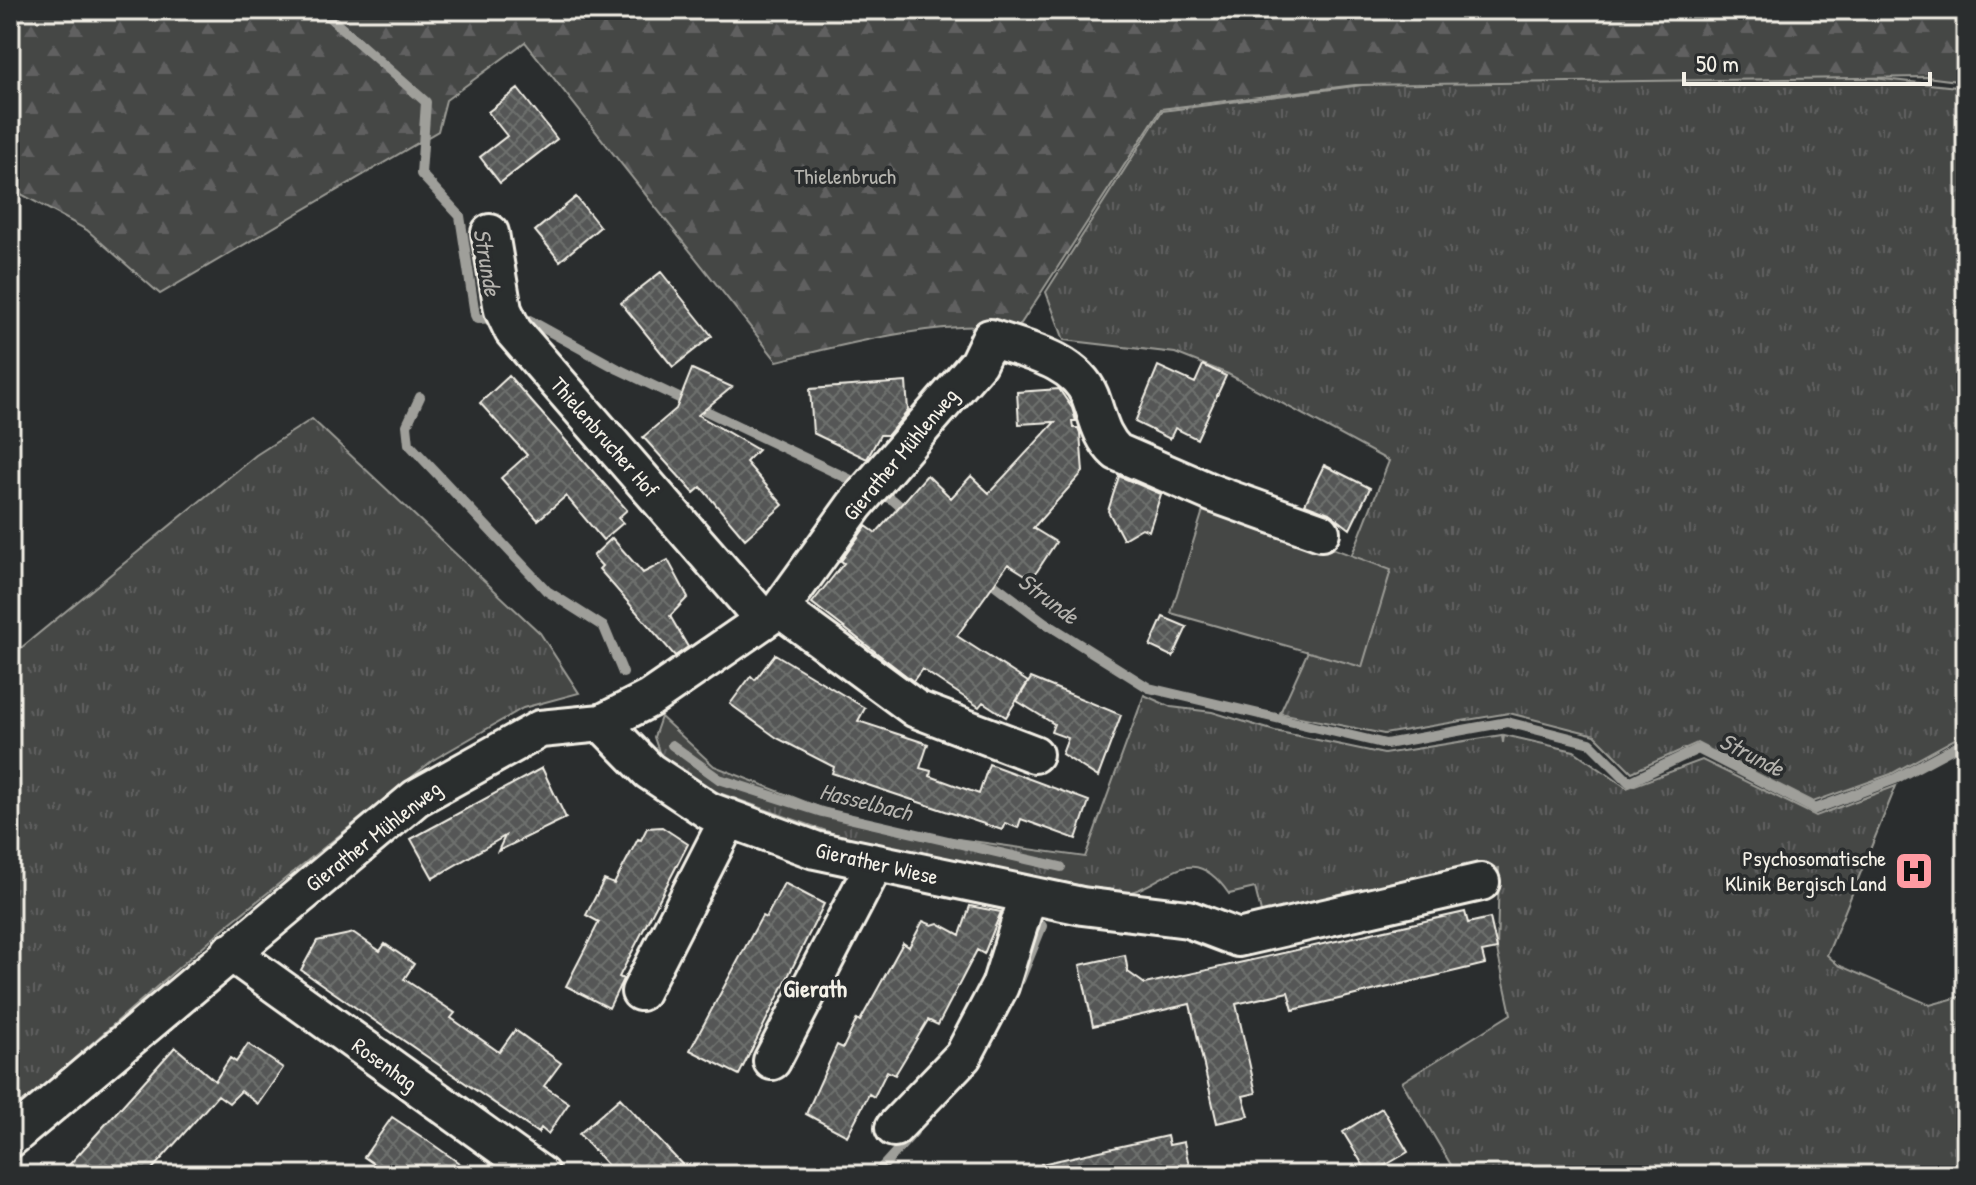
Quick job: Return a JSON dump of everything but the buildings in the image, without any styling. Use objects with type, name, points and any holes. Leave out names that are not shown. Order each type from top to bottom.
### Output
[{"type":"street","name":"Thielenbrucher Hof","points":[[490,233],[508,320],[772,614]]},
{"type":"street","name":"Gierather Mühlenweg","points":[[10,1139],[416,798],[540,729],[602,723],[649,699],[772,614],[855,505],[978,363],[990,338],[1077,374],[1089,393],[1105,441],[1117,452],[1212,493],[1321,532]]},
{"type":"street","points":[[772,614],[916,709],[1034,754]]},
{"type":"street","name":"Gierather Wiese","points":[[602,723],[649,771],[709,811],[815,850],[1028,896],[1188,919],[1238,938],[1481,882]]},
{"type":"street","points":[[640,992],[729,818]]},
{"type":"street","points":[[772,1061],[875,863]]},
{"type":"street","points":[[894,1128],[963,1056],[1000,986],[1028,896]]},
{"type":"street","name":"Rosenhag","points":[[230,952],[541,1175]]},
{"type":"green space","name":"Thielenbruch","points":[[10,10],[1966,10],[1966,82],[1926,77],[1355,85],[1161,109],[1018,328],[957,327],[896,334],[777,361],[525,42],[446,100],[438,131],[160,294],[87,230],[10,188]]},
{"type":"green space","points":[[1470,71],[1845,75],[1966,88],[1966,733],[1891,774],[1813,802],[1697,743],[1632,772],[1595,735],[1509,713],[1384,734],[1280,713],[1356,545],[1389,461],[1228,374],[1175,353],[1064,340],[1046,292],[1162,111]]},
{"type":"green space","points":[[312,419],[540,633],[579,693],[523,708],[433,760],[225,927],[10,1115],[10,657],[256,455]]},
{"type":"green space","points":[[1206,501],[1391,570],[1362,667],[1171,613]]},
{"type":"green space","points":[[1144,695],[1171,707],[1212,712],[1275,731],[1384,754],[1502,735],[1503,743],[1504,735],[1574,751],[1627,788],[1702,760],[1816,816],[1896,786],[1827,955],[1838,965],[1930,1005],[1966,995],[1966,1175],[1457,1175],[1402,1082],[1511,1014],[1497,950],[1499,868],[1263,920],[1255,888],[1229,894],[1214,876],[1200,868],[1186,867],[1147,886],[1117,893],[846,838],[708,789],[661,758],[654,737],[661,717],[714,766],[821,808],[915,833],[1085,857]]},
{"type":"waterway","name":"Strunde","points":[[321,10],[426,102],[421,174],[460,216],[477,319],[500,318]]},
{"type":"waterway","name":"Strunde","points":[[516,318],[529,320],[618,369],[893,500],[909,514]]},
{"type":"waterway","name":"Hasselbach","points":[[420,397],[407,425],[409,444],[547,591],[604,627],[623,673]]},
{"type":"waterway","name":"Strunde","points":[[986,578],[1044,622],[1149,688],[1386,744],[1507,722],[1590,743],[1629,782],[1698,749],[1815,809],[1895,779],[1966,741]]},
{"type":"waterway","name":"Hasselbach","points":[[672,745],[719,779],[822,812],[1061,867]]},
{"type":"waterway","name":"Hasselbach","points":[[1020,980],[1042,926]]},
{"type":"waterway","name":"Hasselbach","points":[[875,1175],[914,1132]]},
{"type":"place","name":"Psychosomatische Klinik Bergisch Land","points":[[1914,871]]},
{"type":"district","name":"Gierath","points":[[815,988]]}]
